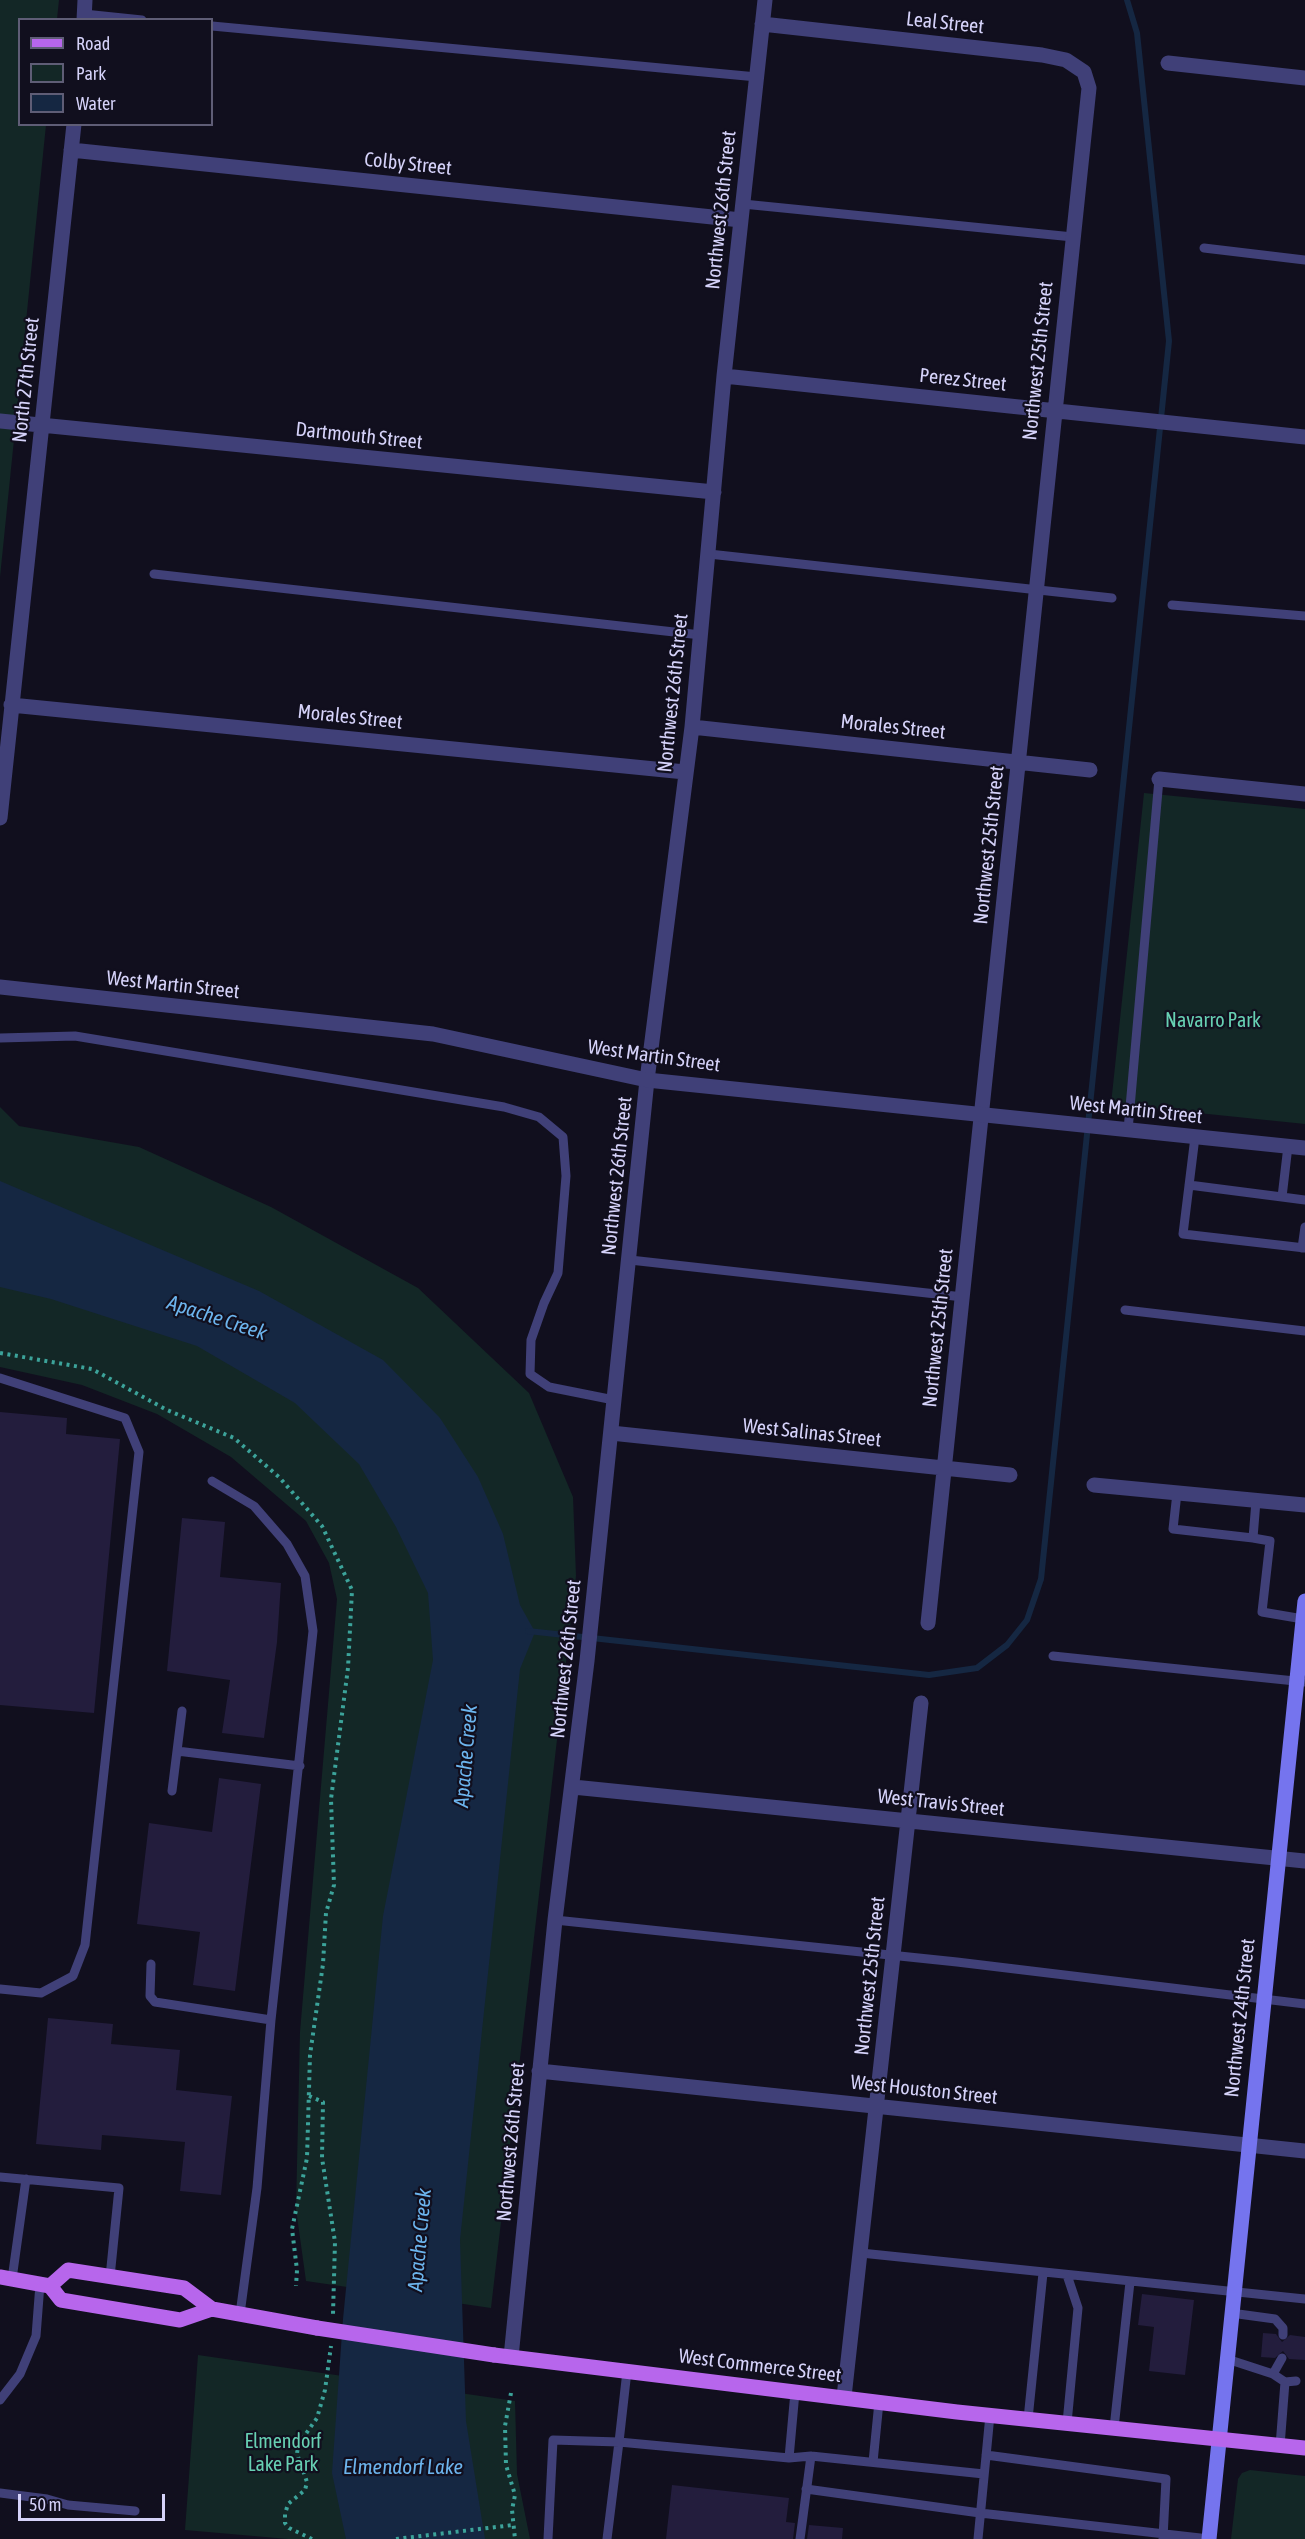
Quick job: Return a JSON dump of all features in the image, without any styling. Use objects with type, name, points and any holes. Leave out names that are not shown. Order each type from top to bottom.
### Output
[{"type":"main road","name":"Northwest 24th Street","points":[[1209,2539],[1277,1858],[1301,1682],[1305,1601]]},
{"type":"main road","name":"West Commerce Street","points":[[45,2285],[68,2271],[184,2288],[212,2309],[317,2328],[494,2355],[990,2415],[1305,2448]]},
{"type":"main road","name":"West Commerce Street","points":[[6,2278],[45,2285],[61,2300],[180,2320],[212,2309]]},
{"type":"street","name":"Northwest 26th Street","points":[[511,2356],[555,1920],[587,1661],[647,1080],[692,727],[724,376],[765,0]]},
{"type":"street","name":"Leal Street","points":[[762,24],[1042,55],[1066,60],[1084,72]]},
{"type":"street","points":[[1168,63],[1305,78]]},
{"type":"street","name":"Northwest 25th Street","points":[[928,1623],[1037,589],[1053,411],[1089,88],[1084,72]]},
{"type":"street","name":"North 27th Street","points":[[0,818],[74,126]]},
{"type":"street","name":"Colby Street","points":[[71,150],[742,212]]},
{"type":"street","name":"Perez Street","points":[[724,376],[1305,436]]},
{"type":"street","name":"Dartmouth Street","points":[[0,421],[714,492]]},
{"type":"street","name":"Morales Street","points":[[11,705],[686,772]]},
{"type":"street","name":"Morales Street","points":[[692,727],[1090,770]]},
{"type":"street","points":[[1159,779],[1305,794]]},
{"type":"street","name":"West Martin Street","points":[[0,987],[433,1034],[647,1080],[1305,1148]]},
{"type":"street","name":"West Salinas Street","points":[[611,1433],[1010,1475]]},
{"type":"street","points":[[1094,1485],[1305,1505]]},
{"type":"street","name":"Northwest 25th Street","points":[[844,2397],[921,1703]]},
{"type":"street","name":"West Travis Street","points":[[573,1787],[1305,1862]]},
{"type":"street","name":"West Houston Street","points":[[539,2071],[1305,2151]]},
{"type":"lane","points":[[84,11],[129,18]]},
{"type":"lane","points":[[213,26],[757,77]]},
{"type":"lane","points":[[742,212],[1073,237]]},
{"type":"lane","points":[[1204,248],[1305,260]]},
{"type":"lane","points":[[709,554],[1112,598]]},
{"type":"lane","points":[[154,574],[701,635]]},
{"type":"lane","points":[[1172,605],[1305,616]]},
{"type":"lane","points":[[1124,1130],[1159,779]]},
{"type":"lane","points":[[0,1038],[75,1036],[504,1107],[538,1117],[563,1137],[566,1176],[558,1273],[531,1340],[530,1374],[549,1387],[614,1400]]},
{"type":"lane","points":[[1195,1137],[1183,1234],[1304,1248],[1305,1227]]},
{"type":"lane","points":[[1282,1197],[1288,1146]]},
{"type":"lane","points":[[1189,1185],[1305,1200]]},
{"type":"lane","points":[[630,1260],[963,1297]]},
{"type":"lane","points":[[1125,1310],[1305,1331]]},
{"type":"lane","points":[[0,1378],[125,1418],[139,1452],[85,1945],[73,1976],[41,1994],[0,1989]]},
{"type":"lane","points":[[212,1481],[254,1506],[287,1544],[305,1576],[313,1631],[271,2019],[257,2188],[240,2314]]},
{"type":"lane","points":[[1177,1493],[1173,1529],[1270,1541],[1262,1612],[1303,1619]]},
{"type":"lane","points":[[1253,1538],[1256,1501]]},
{"type":"lane","points":[[1053,1656],[1301,1682]]},
{"type":"lane","points":[[172,1791],[182,1711]]},
{"type":"lane","points":[[177,1751],[300,1766]]},
{"type":"lane","points":[[555,1920],[1305,2004]]},
{"type":"lane","points":[[151,1964],[150,1996],[155,2002],[271,2019]]},
{"type":"lane","points":[[0,2176],[119,2188],[110,2277]]},
{"type":"lane","points":[[6,2278],[26,2179]]},
{"type":"lane","points":[[861,2253],[1305,2299]]},
{"type":"lane","points":[[1028,2419],[1043,2273]]},
{"type":"lane","points":[[1067,2275],[1078,2308],[1067,2423]]},
{"type":"lane","points":[[1114,2428],[1130,2282]]},
{"type":"lane","points":[[0,2400],[20,2374],[36,2336],[45,2285]]},
{"type":"lane","points":[[1231,2313],[1275,2319],[1283,2328],[1283,2335]]},
{"type":"lane","points":[[1273,2374],[1282,2358]]},
{"type":"lane","points":[[1227,2359],[1273,2374],[1285,2382],[1296,2381]]},
{"type":"lane","points":[[607,2539],[627,2371]]},
{"type":"lane","points":[[1280,2446],[1285,2382]]},
{"type":"lane","points":[[789,2458],[795,2392]]},
{"type":"lane","points":[[873,2462],[879,2402]]},
{"type":"lane","points":[[978,2539],[990,2415]]},
{"type":"lane","points":[[548,2539],[553,2440],[619,2442],[789,2458],[811,2456],[984,2474]]},
{"type":"lane","points":[[986,2455],[1166,2479],[1163,2536]]},
{"type":"lane","points":[[800,2539],[811,2456]]},
{"type":"lane","points":[[806,2489],[1163,2536],[1209,2539]]},
{"type":"lane","points":[[0,2493],[47,2499],[68,2505],[135,2511]]},
{"type":"path","points":[[0,1353],[92,1369],[167,1410],[234,1438],[279,1477],[322,1526],[352,1590],[348,1668],[331,1798],[334,1885],[326,1913],[323,1964],[310,2055],[307,2158],[292,2229],[297,2271],[296,2286]]},
{"type":"path","points":[[511,2393],[505,2426],[506,2465],[515,2495],[513,2525],[515,2539]]},
{"type":"path","points":[[396,2539],[513,2525]]},
{"type":"green space","points":[[0,0],[59,0],[57,18],[18,18],[18,126],[46,126],[0,577]]},
{"type":"green space","name":"Navarro Park","points":[[1144,793],[1305,809],[1305,1124],[1111,1104]]},
{"type":"green space","points":[[0,1107],[19,1126],[139,1147],[271,1207],[418,1288],[529,1393],[573,1497],[576,1576],[491,2308],[306,2281],[296,2209],[300,2032],[337,1599],[329,1563],[306,1521],[231,1457],[157,1414],[82,1385],[0,1367]]},
{"type":"green space","name":"Elmendorf Lake Park","points":[[198,2355],[515,2401],[517,2474],[530,2539],[288,2539],[185,2530]]},
{"type":"green space","points":[[1250,2470],[1305,2476],[1305,2539],[1231,2539],[1238,2479],[1242,2473]]},
{"type":"water","name":"Elmendorf Lake","points":[[0,1181],[259,1291],[383,1360],[440,1418],[478,1477],[503,1534],[520,1605],[535,1632],[520,1669],[460,2240],[466,2421],[485,2539],[346,2539],[332,2473],[343,2319],[383,1916],[433,1660],[428,1593],[396,1527],[359,1464],[295,1403],[197,1346],[51,1299],[0,1287]]},
{"type":"building","points":[[0,1412],[67,1418],[66,1434],[120,1439],[94,1713],[0,1705]]},
{"type":"building","points":[[182,1518],[225,1522],[220,1577],[281,1583],[277,1642],[264,1738],[222,1733],[230,1680],[167,1671]]},
{"type":"building","points":[[219,1778],[261,1784],[235,1991],[193,1985],[200,1932],[137,1924],[149,1823],[212,1832]]},
{"type":"building","points":[[48,2018],[113,2024],[111,2044],[180,2050],[176,2090],[232,2096],[221,2195],[180,2191],[185,2142],[102,2135],[101,2150],[36,2144]]},
{"type":"building","points":[[1142,2294],[1194,2300],[1185,2375],[1149,2371],[1154,2327],[1138,2325]]},
{"type":"building","points":[[1263,2333],[1276,2334],[1282,2342],[1290,2335],[1305,2337],[1305,2360],[1289,2359],[1283,2351],[1275,2358],[1261,2357]]},
{"type":"building","points":[[672,2485],[789,2498],[786,2522],[795,2523],[793,2539],[666,2539]]},
{"type":"building","points":[[809,2525],[843,2528],[842,2539],[807,2539]]},
{"type":"waterway","points":[[528,1631],[929,1675],[977,1668],[1007,1645],[1027,1620],[1041,1579],[1169,341],[1137,33],[1127,0]]},
{"type":"water label","name":"Apache Creek","points":[[217,1318]]},
{"type":"water label","name":"Apache Creek","points":[[466,1756]]},
{"type":"water label","name":"Apache Creek","points":[[420,2240]]}]
